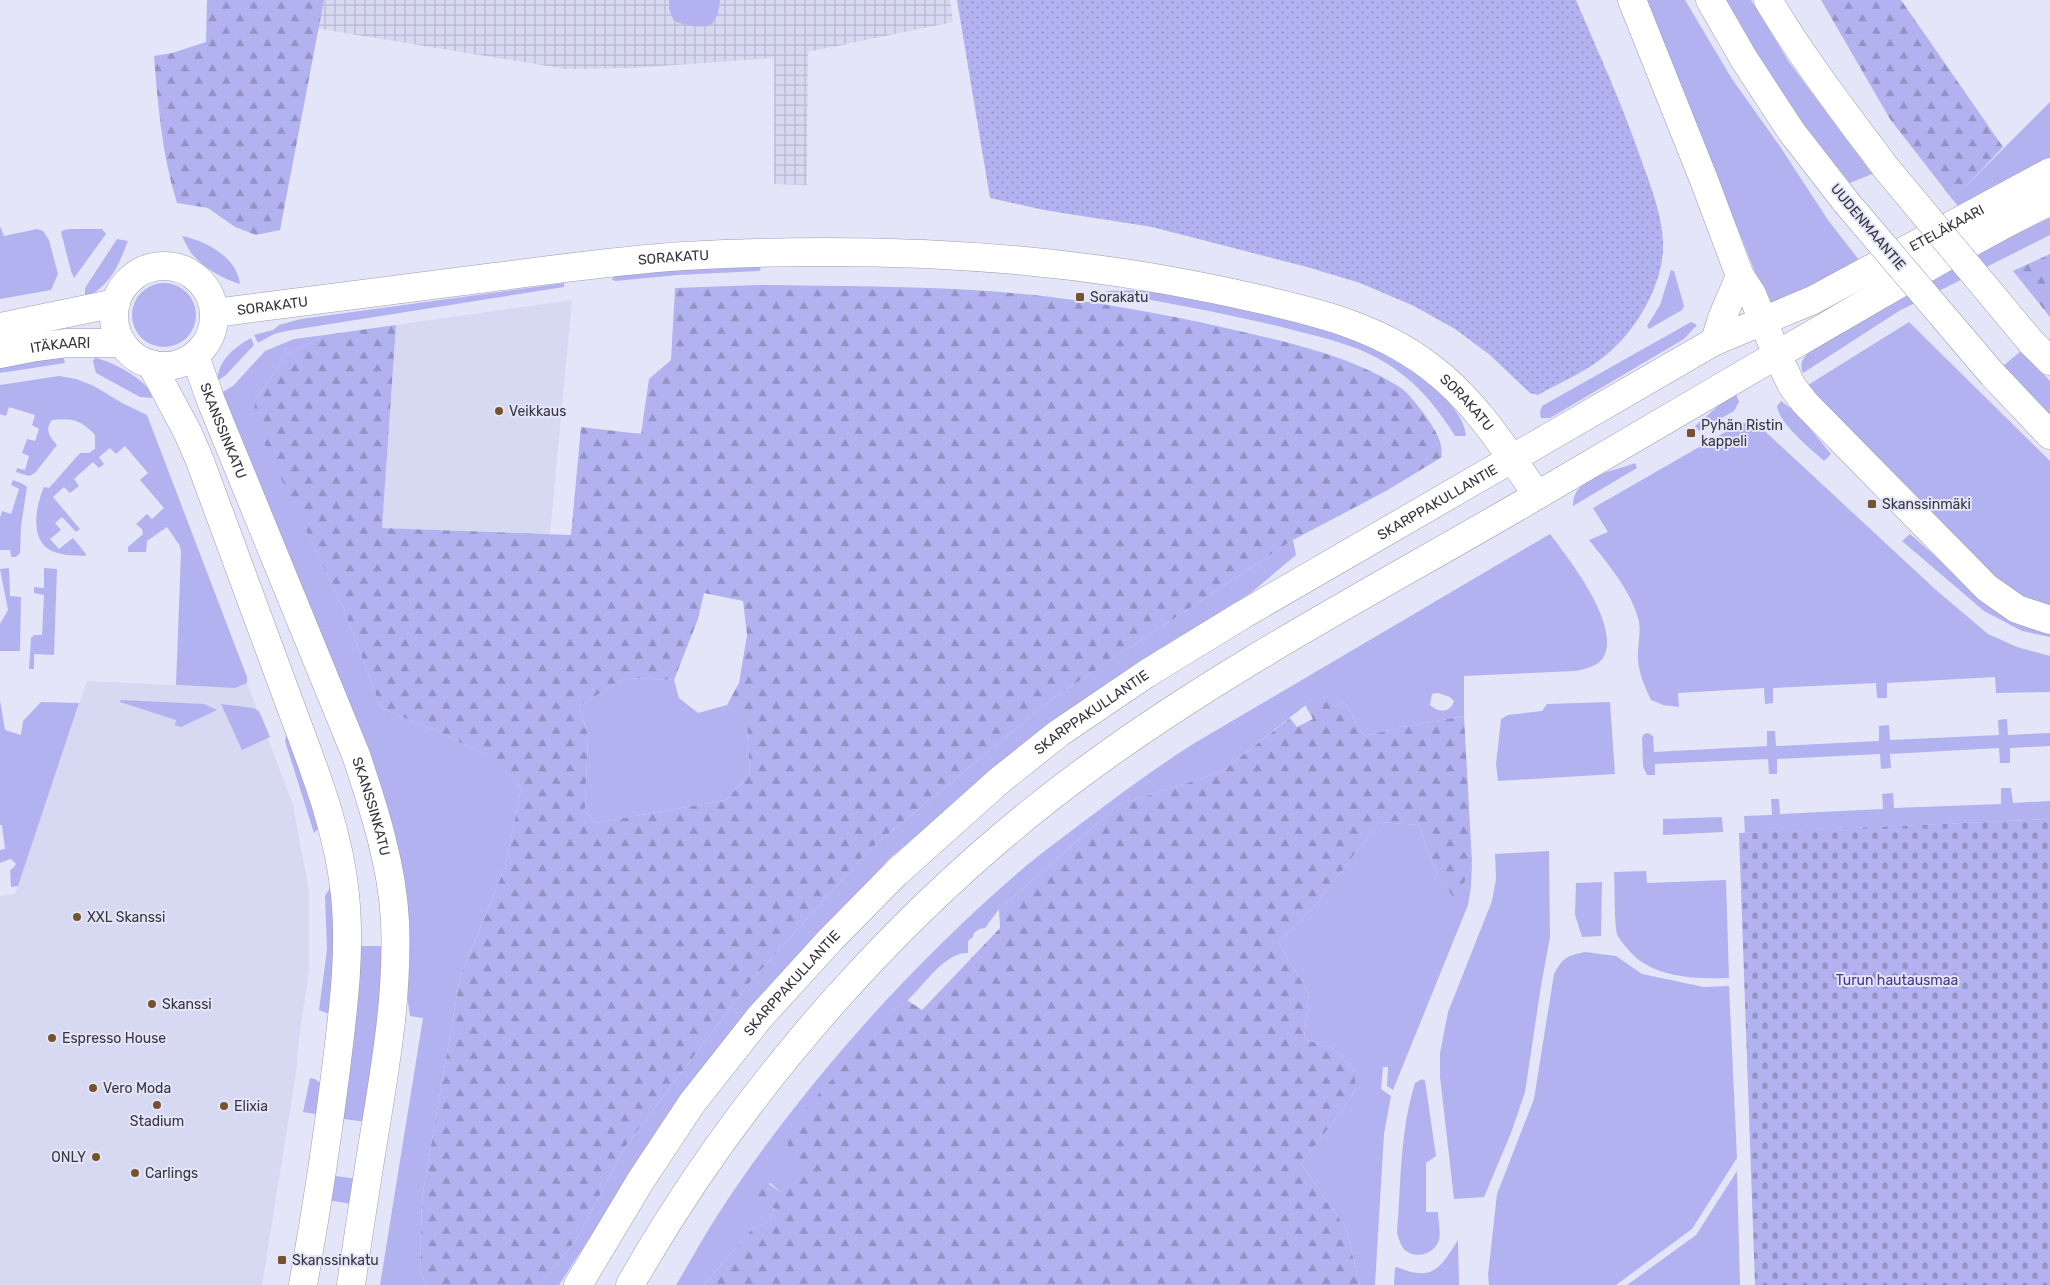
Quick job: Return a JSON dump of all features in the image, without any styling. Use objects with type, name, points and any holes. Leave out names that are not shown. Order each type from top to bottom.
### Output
[{"type":"main road","points":[[1632,0],[1740,276],[1752,294],[1792,386],[1805,403],[1987,588],[2017,609],[2050,620]]},
{"type":"main road","name":"UUDENMAANTIE","points":[[1710,0],[1744,58],[1791,131],[1846,202],[1993,375],[2050,435]]},
{"type":"main road","points":[[1768,0],[1828,91],[1886,168],[2041,351]]},
{"type":"main road","name":"ETELÄKAARI","points":[[1763,323],[1813,300],[2050,172]]},
{"type":"main road","name":"ETELÄKAARI","points":[[1777,355],[1890,289],[2050,201]]},
{"type":"main road","name":"SORAKATU","points":[[215,313],[588,265],[681,256],[796,251],[945,254],[1083,268],[1178,282],[1282,304],[1328,317],[1384,338],[1429,365],[1468,400],[1537,495]]},
{"type":"main road","points":[[166,266],[187,271],[203,284],[209,293],[215,313],[214,326],[204,348],[185,362],[174,365],[162,366],[151,364],[134,356],[122,343],[115,324],[116,303],[120,292],[134,276],[144,270],[166,266]]},
{"type":"main road","points":[[1715,341],[1722,318],[1740,276]]},
{"type":"main road","name":"ITÄKAARI","points":[[0,327],[116,303]]},
{"type":"main road","name":"SKARPPAKULLANTIE","points":[[578,1285],[641,1180],[692,1103],[759,1018],[831,939],[940,831],[1000,780],[1059,733],[1146,674],[1244,614],[1715,341],[1763,323]]},
{"type":"main road","name":"ITÄKAARI","points":[[0,354],[67,343],[122,343]]},
{"type":"main road","points":[[630,1285],[682,1199],[730,1129],[791,1052],[865,968],[928,903],[1022,819],[1093,764],[1181,705],[1725,383],[1777,355]]},
{"type":"main road","name":"SKANSSINKATU","points":[[195,356],[211,401],[356,755],[375,814],[391,888],[395,919],[395,946],[390,1037],[350,1285]]},
{"type":"main road","points":[[151,364],[188,433],[200,461],[314,769],[330,824],[345,893],[348,948],[343,1012],[326,1144],[303,1285]]},
{"type":"shaded area","points":[[306,0],[950,0],[953,22],[808,52],[807,185],[774,184],[774,58],[632,68],[566,69],[302,26]]},
{"type":"shaded area","points":[[572,300],[550,535],[382,528],[396,325]]},
{"type":"shaded area","name":"Skanssi","points":[[87,681],[235,688],[247,683],[293,805],[309,891],[309,970],[296,1073],[262,1285],[0,1285],[0,896],[15,894]]},
{"type":"green space","points":[[207,0],[324,0],[280,230],[256,235],[235,227],[208,208],[177,203],[164,149],[154,56],[172,53],[206,42]]},
{"type":"green space","points":[[669,0],[720,0],[718,14],[712,24],[698,27],[674,21],[669,9]]},
{"type":"green space","points":[[957,0],[1576,0],[1627,121],[1658,211],[1663,242],[1662,258],[1659,275],[1653,291],[1636,323],[1613,349],[1587,369],[1538,395],[1530,393],[1490,355],[1455,329],[1414,306],[1360,283],[1307,267],[1152,227],[1044,210],[990,198]]},
{"type":"green space","points":[[1642,0],[1685,0],[1732,79],[1781,148],[1828,220],[1859,260],[1780,304],[1774,305],[1767,302],[1683,92]]},
{"type":"green space","points":[[1723,0],[1751,0],[1789,62],[1872,174],[1850,183],[1799,118]]},
{"type":"green space","points":[[1821,0],[1901,0],[2003,147],[1967,185],[1949,195],[1890,119]]},
{"type":"green space","points":[[2050,102],[2050,159],[1958,206],[1949,195],[1967,185]]},
{"type":"green space","points":[[2050,218],[2050,235],[1899,311],[1803,373],[1802,361],[1810,351],[2011,236]]},
{"type":"green space","points":[[0,226],[4,236],[37,229],[43,231],[49,240],[58,274],[51,290],[0,299]]},
{"type":"green space","points":[[70,229],[102,229],[106,234],[74,278],[61,232]]},
{"type":"green space","points":[[182,236],[210,246],[227,258],[238,274],[240,284],[221,276],[202,264],[191,252]]},
{"type":"green space","points":[[117,239],[128,241],[117,266],[103,285],[88,297],[85,297],[85,288]]},
{"type":"green space","points":[[2050,254],[2050,317],[2013,271]]},
{"type":"green space","points":[[759,267],[761,269],[759,271],[678,275],[615,281],[611,279],[616,276],[678,270]]},
{"type":"green space","points":[[1671,270],[1674,271],[1684,306],[1682,310],[1649,329],[1647,326],[1660,305]]},
{"type":"green space","points":[[158,283],[170,283],[187,292],[194,303],[196,315],[194,327],[187,338],[170,347],[158,347],[146,342],[137,333],[132,321],[132,309],[137,297],[146,288]]},
{"type":"green space","points":[[564,283],[564,287],[286,331],[274,334],[258,343],[254,335],[301,319]]},
{"type":"green space","points":[[758,285],[959,289],[1080,301],[1200,322],[1318,351],[1362,367],[1382,377],[1406,392],[1424,413],[1438,436],[1442,457],[1386,491],[1293,540],[1052,699],[869,850],[750,982],[625,1147],[576,1240],[539,1285],[426,1285],[420,1272],[422,1198],[460,977],[505,867],[521,789],[502,764],[450,737],[381,708],[343,607],[253,420],[255,400],[287,355],[325,335],[396,325],[382,528],[571,535],[581,427],[641,434],[649,379],[671,360],[675,288]],"holes":[[[704,593],[743,601],[747,635],[739,683],[727,705],[747,727],[750,774],[726,800],[595,823],[585,811],[588,735],[579,706],[625,678],[674,680],[698,619]]]},
{"type":"green space","points":[[1150,290],[1263,311],[1337,333],[1372,348],[1406,367],[1436,390],[1451,405],[1459,417],[1466,436],[1455,436],[1428,399],[1413,383],[1383,361],[1359,349],[1333,340],[1269,324],[1104,291]]},
{"type":"green space","points":[[1691,322],[1697,325],[1684,339],[1550,418],[1541,418],[1542,406]]},
{"type":"green space","points":[[1909,322],[2050,461],[2050,608],[2023,599],[1986,573],[1808,385]]},
{"type":"green space","points":[[325,335],[287,355],[255,400],[254,420],[343,607],[381,708],[450,737],[503,764],[521,789],[505,867],[460,977],[422,1198],[420,1272],[426,1285],[380,1285],[423,1018],[410,1016],[402,960],[398,887],[217,395],[233,386],[265,351],[294,339]]},
{"type":"green space","points":[[251,338],[254,345],[226,375],[217,381],[218,374],[228,355]]},
{"type":"green space","points":[[62,351],[65,363],[0,373],[0,362]]},
{"type":"green space","points":[[2021,351],[2050,381],[2050,414],[2003,366]]},
{"type":"green space","points":[[95,358],[120,367],[138,379],[145,385],[152,398],[140,397],[96,373],[93,361]]},
{"type":"green space","points":[[59,376],[76,379],[94,386],[147,415],[247,677],[247,683],[235,688],[176,685],[180,546],[167,527],[147,541],[146,552],[128,552],[128,547],[143,534],[142,529],[136,524],[147,514],[152,519],[164,508],[140,480],[148,473],[125,446],[116,454],[110,448],[99,457],[104,464],[99,468],[93,462],[74,479],[79,486],[70,493],[64,487],[53,497],[80,529],[76,532],[62,517],[55,523],[61,530],[50,539],[59,549],[73,538],[86,554],[85,556],[58,553],[48,549],[42,543],[36,525],[38,505],[44,487],[49,488],[80,453],[89,453],[95,449],[95,435],[76,421],[65,419],[52,420],[48,430],[57,445],[35,473],[29,476],[16,472],[17,468],[25,470],[29,456],[22,453],[27,439],[35,441],[39,429],[32,425],[35,415],[9,407],[6,416],[0,414],[0,385]]},
{"type":"green space","points":[[1736,394],[1739,402],[1734,411],[1699,431],[1695,426],[1725,400]]},
{"type":"green space","points":[[1781,401],[1797,413],[1831,454],[1824,461],[1789,428],[1779,413],[1777,406]]},
{"type":"green space","points":[[1755,422],[1936,590],[1988,634],[2017,647],[2050,656],[2050,692],[1996,693],[1995,677],[1887,683],[1887,698],[1877,698],[1876,683],[1773,688],[1773,703],[1765,704],[1764,688],[1678,693],[1679,707],[1663,705],[1651,700],[1639,665],[1640,628],[1634,607],[1617,577],[1589,540],[1608,532],[1593,508],[1741,423]]},
{"type":"green space","points":[[1635,463],[1637,468],[1573,506],[1579,488],[1587,482],[1606,472]]},
{"type":"green space","points":[[13,480],[27,487],[21,526],[20,553],[16,557],[11,557],[10,550],[0,550],[0,518],[2,511],[11,514],[19,489],[11,485]]},
{"type":"green space","points":[[1550,534],[1569,559],[1600,611],[1607,645],[1603,658],[1595,665],[1576,671],[1464,676],[1464,716],[1364,736],[1345,702],[1333,706],[1312,700],[1221,772],[1118,805],[999,909],[985,928],[979,929],[974,933],[973,937],[968,941],[968,953],[959,954],[943,963],[908,1000],[892,1011],[800,1169],[781,1192],[770,1183],[756,1197],[775,1209],[769,1221],[753,1228],[704,1285],[676,1285],[717,1216],[749,1168],[784,1121],[821,1075],[900,986],[942,943],[1027,865],[1121,794],[1193,744]],"holes":[[[1438,693],[1450,697],[1454,701],[1447,710],[1433,708],[1430,705],[1432,694]]]},
{"type":"green space","points":[[1910,534],[1973,589],[2050,631],[2050,637],[2022,631],[1984,611],[1902,541]]},
{"type":"green space","points":[[1293,540],[1296,555],[1252,592],[1133,667],[1011,756],[889,859],[775,979],[670,1114],[559,1285],[539,1285],[576,1240],[625,1147],[750,982],[869,850],[1052,699]]},
{"type":"green space","points":[[9,568],[10,596],[21,597],[20,651],[0,651],[0,624],[8,610],[0,569]]},
{"type":"green space","points":[[44,568],[57,569],[54,655],[34,654],[34,669],[29,669],[31,638],[34,635],[42,635],[44,595],[34,593],[34,587],[44,588]]},
{"type":"green space","points":[[625,678],[674,680],[679,698],[698,713],[727,705],[747,726],[750,774],[726,800],[595,823],[585,811],[588,735],[579,706]]},
{"type":"green space","points":[[1331,697],[1333,706],[1345,702],[1364,736],[1464,716],[1472,862],[1457,902],[1437,875],[1419,825],[1379,822],[1318,902],[1278,943],[1309,993],[1304,1039],[1334,1049],[1355,1072],[1355,1090],[1346,1105],[1301,1164],[1346,1228],[1360,1285],[704,1285],[753,1228],[769,1221],[775,1209],[755,1197],[757,1192],[767,1183],[781,1192],[799,1169],[788,1160],[788,1129],[892,1011],[907,1000],[922,1010],[1000,928],[999,909],[1118,805],[1221,772],[1290,718],[1297,727],[1313,719],[1305,705],[1312,700]]},
{"type":"green space","points":[[0,700],[5,730],[21,735],[23,721],[41,702],[79,703],[18,886],[11,887],[10,870],[16,864],[11,859],[0,863],[0,850],[5,849],[2,825],[0,825]]},
{"type":"green space","points":[[121,700],[204,704],[217,710],[181,727],[175,725],[176,720],[120,702]]},
{"type":"green space","points":[[1610,702],[1615,774],[1498,781],[1496,764],[1501,719],[1508,715],[1542,711],[1547,704]]},
{"type":"green space","points":[[221,704],[253,708],[259,711],[270,737],[242,750]]},
{"type":"green space","points":[[2007,719],[2008,735],[2050,733],[2050,746],[2010,748],[2010,763],[2000,763],[1999,748],[1890,754],[1891,768],[1881,769],[1880,754],[1777,759],[1777,774],[1769,774],[1768,759],[1655,764],[1655,775],[1647,775],[1643,766],[1642,738],[1644,734],[1648,733],[1653,736],[1654,752],[1767,746],[1767,731],[1775,731],[1776,746],[1879,741],[1879,726],[1889,725],[1890,740],[1999,735],[1998,720]]},
{"type":"green space","points":[[293,734],[323,824],[314,833],[285,741],[286,736]]},
{"type":"green space","points":[[2001,788],[2011,788],[2013,803],[2050,801],[2050,819],[1745,833],[1744,816],[1772,815],[1771,799],[1779,799],[1780,814],[1883,809],[1882,794],[1893,793],[1894,808],[2001,804]]},
{"type":"green space","points":[[1722,817],[1723,832],[1663,835],[1663,819]]},
{"type":"green space","name":"Turun hautausmaa","points":[[2050,819],[2050,1285],[1755,1285],[1739,833]]},
{"type":"green space","points":[[1379,822],[1419,825],[1437,875],[1457,901],[1472,862],[1471,887],[1468,905],[1393,1090],[1387,1086],[1388,1067],[1383,1067],[1381,1089],[1391,1096],[1384,1134],[1375,1285],[1360,1285],[1346,1228],[1301,1164],[1346,1105],[1355,1090],[1355,1072],[1334,1049],[1304,1039],[1309,993],[1278,943],[1318,902]]},
{"type":"green space","points":[[1549,851],[1550,937],[1525,1092],[1511,1133],[1484,1197],[1454,1199],[1440,1077],[1440,1053],[1448,1012],[1492,901],[1496,879],[1495,854]]},
{"type":"green space","points":[[1646,871],[1647,883],[1726,880],[1729,978],[1687,977],[1659,971],[1636,957],[1626,947],[1618,936],[1616,928],[1614,872]]},
{"type":"green space","points":[[1602,882],[1601,936],[1582,937],[1575,915],[1576,883]]},
{"type":"green space","points":[[336,883],[334,1016],[319,1010],[327,950],[325,896],[332,884]]},
{"type":"green space","points":[[356,946],[386,946],[366,1122],[337,1118]]},
{"type":"green space","points":[[1585,952],[1616,956],[1642,974],[1704,987],[1729,986],[1737,1158],[1692,1229],[1616,1285],[1489,1285],[1488,1275],[1497,1194],[1534,1099],[1554,974],[1566,958]]},
{"type":"green space","points":[[310,1078],[320,1083],[322,1115],[303,1112]]},
{"type":"green space","points":[[1422,1079],[1425,1081],[1436,1156],[1426,1163],[1426,1212],[1438,1212],[1440,1233],[1437,1245],[1433,1249],[1418,1255],[1408,1252],[1403,1248],[1397,1233],[1406,1120],[1415,1083]]},
{"type":"green space","points":[[1737,1171],[1740,1285],[1627,1285],[1696,1235]]},
{"type":"green space","points":[[330,1175],[356,1179],[352,1204],[327,1200]]},
{"type":"green space","points":[[1458,1240],[1459,1285],[1394,1285],[1395,1268],[1419,1273],[1427,1273],[1434,1270],[1446,1259]]},
{"type":"place","name":"Sorakatu","points":[[1080,297]]},
{"type":"place","name":"Veikkaus","points":[[499,411]]},
{"type":"place","name":"Pyhän Ristin kappeli","points":[[1691,433]]},
{"type":"place","name":"Skanssinmäki","points":[[1872,504]]},
{"type":"place","name":"XXL Skanssi","points":[[77,917]]},
{"type":"place","name":"Skanssi","points":[[152,1004]]},
{"type":"place","name":"Espresso House","points":[[52,1038]]},
{"type":"place","name":"Vero Moda","points":[[93,1088]]},
{"type":"place","name":"Stadium","points":[[157,1105]]},
{"type":"place","name":"Elixia","points":[[224,1106]]},
{"type":"place","name":"ONLY","points":[[96,1157]]},
{"type":"place","name":"Carlings","points":[[135,1173]]},
{"type":"place","name":"Skanssinkatu","points":[[282,1260]]}]
